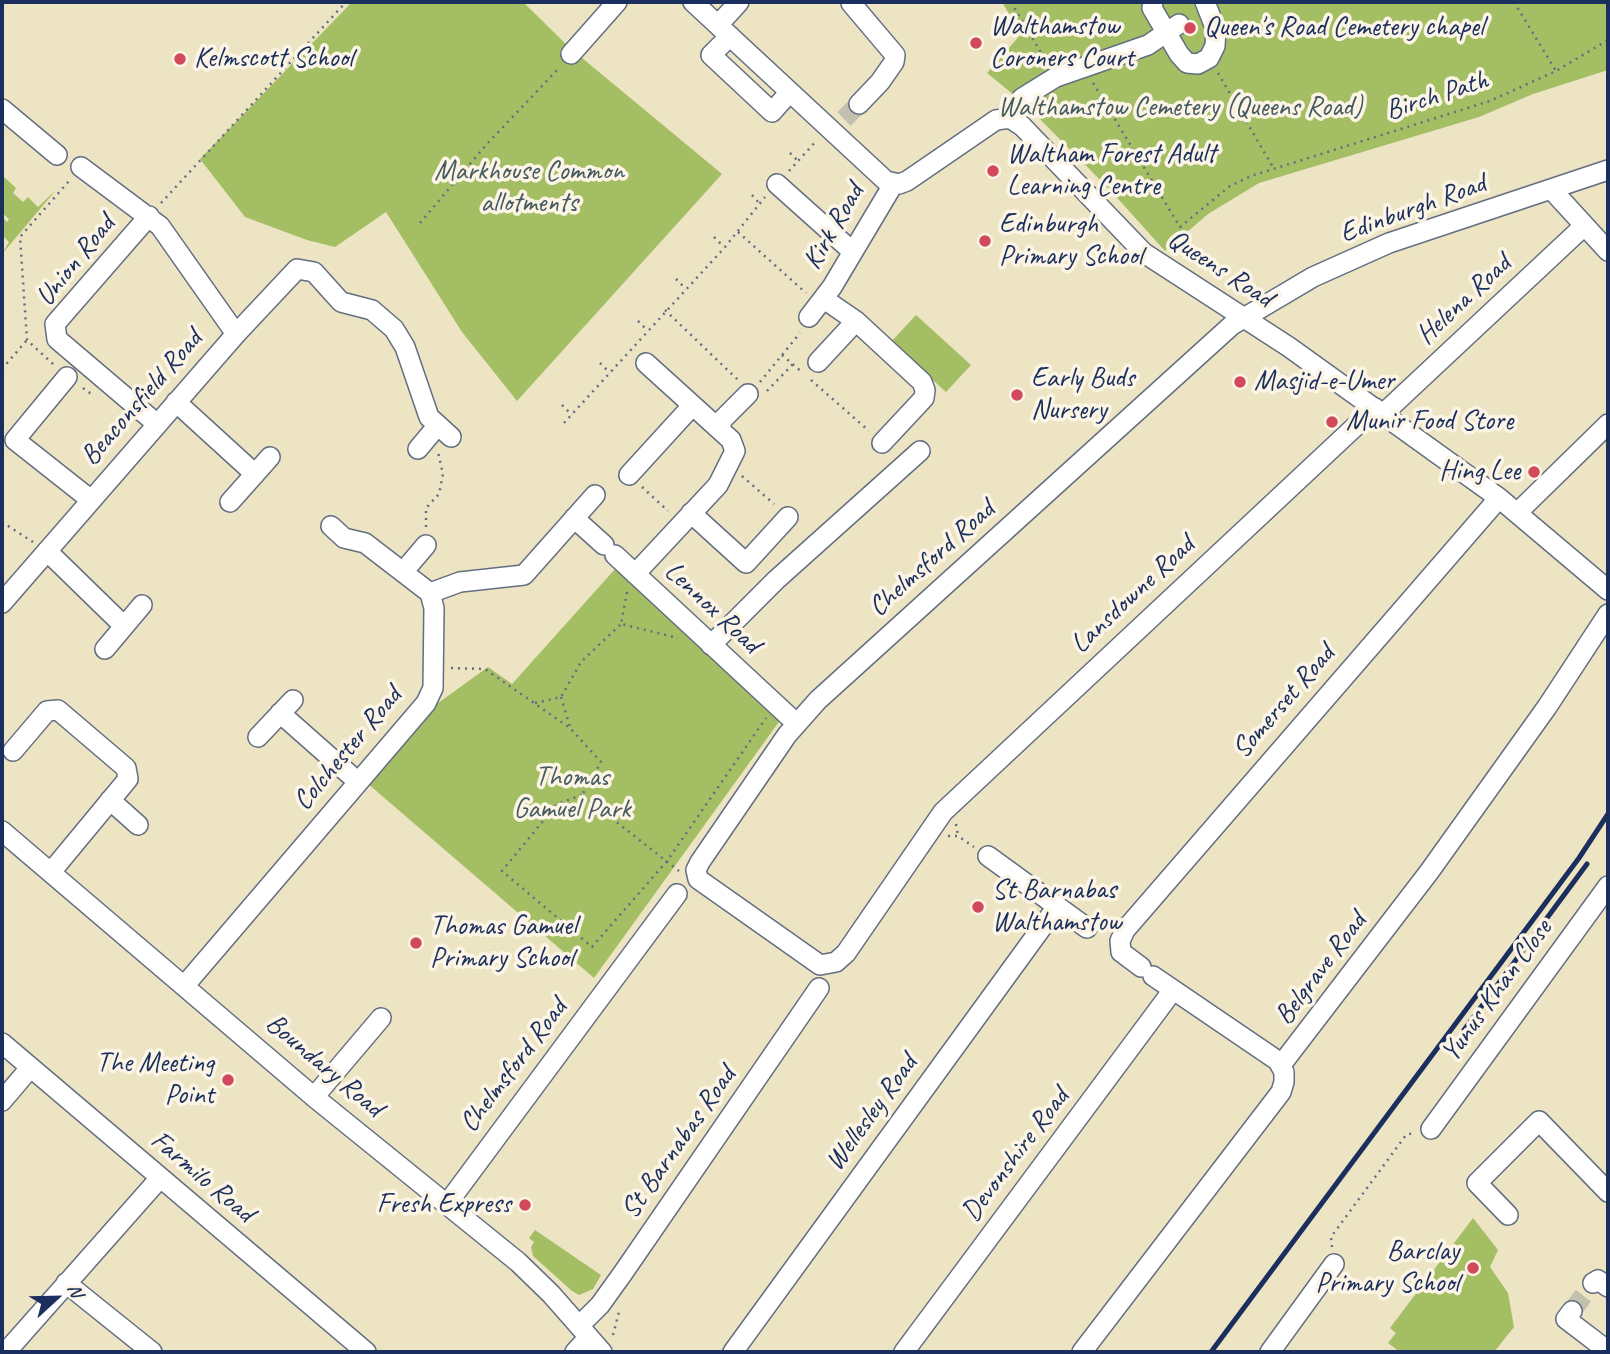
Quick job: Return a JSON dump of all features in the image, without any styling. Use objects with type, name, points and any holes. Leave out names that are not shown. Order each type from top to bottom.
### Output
[{"type":"street","points":[[572,54],[617,2]]},
{"type":"street","points":[[693,2],[789,93],[837,126],[875,173],[894,183],[907,181],[996,120],[1010,118],[1022,98],[1056,77],[1148,45],[1178,25],[1207,2],[1216,30],[1215,46],[1209,58],[1198,64],[1187,62],[1178,25],[1153,8],[1153,2]]},
{"type":"street","points":[[739,2],[711,55],[772,111],[789,93]]},
{"type":"street","points":[[851,3],[895,55],[887,72],[859,104]]},
{"type":"street","points":[[2,109],[57,155]]},
{"type":"street","name":"Queens Road","points":[[1010,118],[1022,126],[1144,253],[1244,317],[1499,498],[1608,590]]},
{"type":"street","points":[[81,167],[160,226],[236,334]]},
{"type":"street","name":"Edinburgh Road","points":[[1244,317],[1313,277],[1389,243],[1608,170]]},
{"type":"street","name":"Kirk Road","points":[[882,443],[924,398],[922,382],[856,321],[817,307],[894,183]]},
{"type":"street","points":[[777,184],[853,251]]},
{"type":"street","points":[[1552,190],[1608,251]]},
{"type":"street","name":"Union Road","points":[[149,216],[55,324],[57,339],[157,424]]},
{"type":"street","name":"Helena Road","points":[[1379,411],[1584,226]]},
{"type":"street","name":"Beaconsfield Road","points":[[2,603],[292,272],[306,268],[314,272],[341,302],[372,310],[394,329],[405,347],[429,417],[446,432]]},
{"type":"street","name":"Chelmsford Road","points":[[690,876],[796,723],[837,682],[1244,317]]},
{"type":"street","points":[[818,362],[856,321]]},
{"type":"street","points":[[646,363],[731,440],[735,450],[729,464]]},
{"type":"street","name":"Beaconsfield Road","points":[[67,377],[15,440],[91,500]]},
{"type":"street","points":[[720,430],[722,420],[749,393]]},
{"type":"street","points":[[176,402],[255,474]]},
{"type":"street","points":[[629,475],[692,406]]},
{"type":"street","name":"Lansdowne Road","points":[[940,830],[1379,411]]},
{"type":"street","points":[[1518,512],[1608,424]]},
{"type":"street","points":[[418,449],[446,432]]},
{"type":"street","points":[[711,645],[776,580],[920,451]]},
{"type":"street","points":[[230,502],[271,457]]},
{"type":"street","name":"Lennox Road","points":[[729,464],[718,485],[635,573],[796,723]]},
{"type":"street","points":[[331,526],[344,538],[365,543],[430,593],[460,582],[524,575],[595,495]]},
{"type":"street","name":"Somerset Road","points":[[1173,990],[1124,956],[1119,946],[1125,930],[1499,498]]},
{"type":"street","points":[[687,518],[746,563],[788,517]]},
{"type":"street","points":[[574,518],[635,573]]},
{"type":"street","points":[[403,572],[426,545]]},
{"type":"street","points":[[47,551],[124,626]]},
{"type":"street","name":"Colchester Road","points":[[185,985],[426,703],[433,688],[435,608],[430,593]]},
{"type":"street","points":[[105,649],[142,606]]},
{"type":"street","name":"Belgrave Road","points":[[1082,1352],[1281,1091],[1285,1076],[1281,1065],[1444,852],[1547,707],[1608,614]]},
{"type":"street","points":[[258,737],[287,706],[358,781]]},
{"type":"street","points":[[13,751],[47,711],[58,710],[125,768],[128,779],[51,872]]},
{"type":"street","points":[[110,800],[138,825]]},
{"type":"street","points":[[690,876],[823,966],[836,962],[846,953],[940,830]]},
{"type":"street","name":"Boundary Road","points":[[2,831],[314,1097],[518,1262],[590,1338]]},
{"type":"street","points":[[988,856],[1087,928]]},
{"type":"street","name":"Yunus Khan Close","points":[[1432,1129],[1608,886]]},
{"type":"street","name":"Chelmsford Road","points":[[446,1205],[677,894]]},
{"type":"street","name":"Wellesley Road","points":[[733,1352],[1056,908]]},
{"type":"street","name":"St Barnabas Road","points":[[575,1352],[590,1338],[608,1294],[819,988]]},
{"type":"street","points":[[1173,990],[1281,1065]]},
{"type":"street","name":"Devonshire Road","points":[[904,1352],[1173,990]]},
{"type":"street","points":[[314,1097],[381,1018]]},
{"type":"street","name":"Farmilo Road","points":[[2,1043],[366,1352]]},
{"type":"street","points":[[2,1101],[30,1068]]},
{"type":"street","points":[[1508,1215],[1477,1183],[1539,1121],[1608,1192]]},
{"type":"street","points":[[6,1352],[160,1178]]},
{"type":"street","points":[[1270,1352],[1334,1264]]},
{"type":"street","points":[[66,1283],[152,1352]]},
{"type":"street","points":[[1572,1311],[1566,1319],[1608,1351]]},
{"type":"path","points":[[149,216],[346,2]]},
{"type":"path","points":[[1011,2],[1056,77]]},
{"type":"path","points":[[1514,2],[1556,71]]},
{"type":"path","name":"Birch Path","points":[[1083,67],[1180,227],[1230,186],[1274,169],[1490,101],[1556,71],[1608,40]]},
{"type":"path","points":[[420,223],[485,145],[572,54]]},
{"type":"path","points":[[1209,58],[1274,169]]},
{"type":"path","points":[[790,153],[798,161]]},
{"type":"path","points":[[752,195],[760,203]]},
{"type":"path","points":[[564,423],[744,226]]},
{"type":"path","points":[[738,232],[817,307],[801,332],[749,393]]},
{"type":"path","points":[[714,237],[725,247]]},
{"type":"path","points":[[676,279],[687,290]]},
{"type":"path","points":[[665,310],[749,393],[765,394],[793,364]]},
{"type":"path","points":[[638,321],[647,330]]},
{"type":"path","points":[[2,369],[27,340]]},
{"type":"path","points":[[782,355],[882,443]]},
{"type":"path","points":[[600,363],[610,373]]},
{"type":"path","points":[[768,373],[777,381]]},
{"type":"path","points":[[562,405],[573,415]]},
{"type":"path","points":[[426,545],[426,508],[439,494],[443,474],[438,449],[446,432]]},
{"type":"path","points":[[729,464],[788,517]]},
{"type":"path","points":[[629,475],[687,518]]},
{"type":"path","points":[[2,522],[47,551]]},
{"type":"path","points":[[533,704],[561,696],[581,662],[621,624],[628,585],[635,573]]},
{"type":"path","points":[[621,624],[682,639]]},
{"type":"path","points":[[433,670],[466,667],[485,669],[570,728],[601,762],[582,795],[557,804],[502,871],[593,947],[667,861],[766,718],[757,709]]},
{"type":"path","points":[[561,696],[570,728]]},
{"type":"path","points":[[582,795],[690,876]]},
{"type":"path","points":[[940,830],[958,836],[988,856]]},
{"type":"path","points":[[1334,1264],[1331,1237],[1406,1135],[1432,1129]]},
{"type":"green space","name":"Markhouse Common allotments","points":[[352,2],[523,2],[570,48],[722,174],[517,401],[462,332],[386,212],[335,247],[307,240],[245,217],[200,159]]},
{"type":"green space","name":"Walthamstow Cemetery (Queens Road)","points":[[1002,2],[1608,2],[1608,70],[1533,94],[1479,117],[1259,183],[1208,214],[1165,251],[1111,191],[1025,104],[987,73],[1021,34]]},
{"type":"green space","points":[[2,175],[16,188],[13,193],[23,202],[28,197],[38,207],[56,190],[2,254],[9,242],[2,235],[2,217],[7,222],[9,219],[2,213]]},
{"type":"green space","points":[[916,315],[971,365],[946,392],[891,342]]},
{"type":"green space","name":"Thomas Gamuel Park","points":[[616,568],[781,719],[594,978],[367,783],[434,706],[488,667],[512,684]]},
{"type":"green space","name":"Barclay Primary School","points":[[1473,1218],[1498,1250],[1490,1267],[1508,1293],[1514,1327],[1494,1352],[1400,1352],[1388,1343],[1396,1333],[1390,1328]]},
{"type":"green space","points":[[535,1230],[601,1275],[593,1289],[579,1295],[533,1256],[531,1247],[534,1242],[529,1238]]},
{"type":"tunnel","points":[[844,119],[859,104]]},
{"type":"tunnel","points":[[1572,1311],[1593,1283]]},
{"type":"railway","points":[[1211,1352],[1579,858],[1608,814]]},
{"type":"railway","points":[[1464,1030],[1587,864]]},
{"type":"place","name":"Queen's Road Cemetery chapel","points":[[1190,28]]},
{"type":"place","name":"Walthamstow Coroners Court","points":[[976,43]]},
{"type":"place","name":"Kelmscott School","points":[[180,59]]},
{"type":"place","name":"Waltham Forest Adult Learning Centre","points":[[993,171]]},
{"type":"place","name":"Edinburgh Primary School","points":[[985,241]]},
{"type":"place","name":"Masjid-e-Umer","points":[[1240,382]]},
{"type":"place","name":"Early Buds Nursery","points":[[1017,395]]},
{"type":"place","name":"Munir Food Store","points":[[1332,422]]},
{"type":"place","name":"Hing Lee","points":[[1534,472]]},
{"type":"place","name":"St Barnabas Walthamstow","points":[[978,907]]},
{"type":"place","name":"Thomas Gamuel Primary School","points":[[416,943]]},
{"type":"place","name":"The Meeting Point","points":[[228,1080]]},
{"type":"place","name":"Fresh Express","points":[[525,1205]]},
{"type":"place","name":"Barclay Primary School","points":[[1473,1268]]}]
